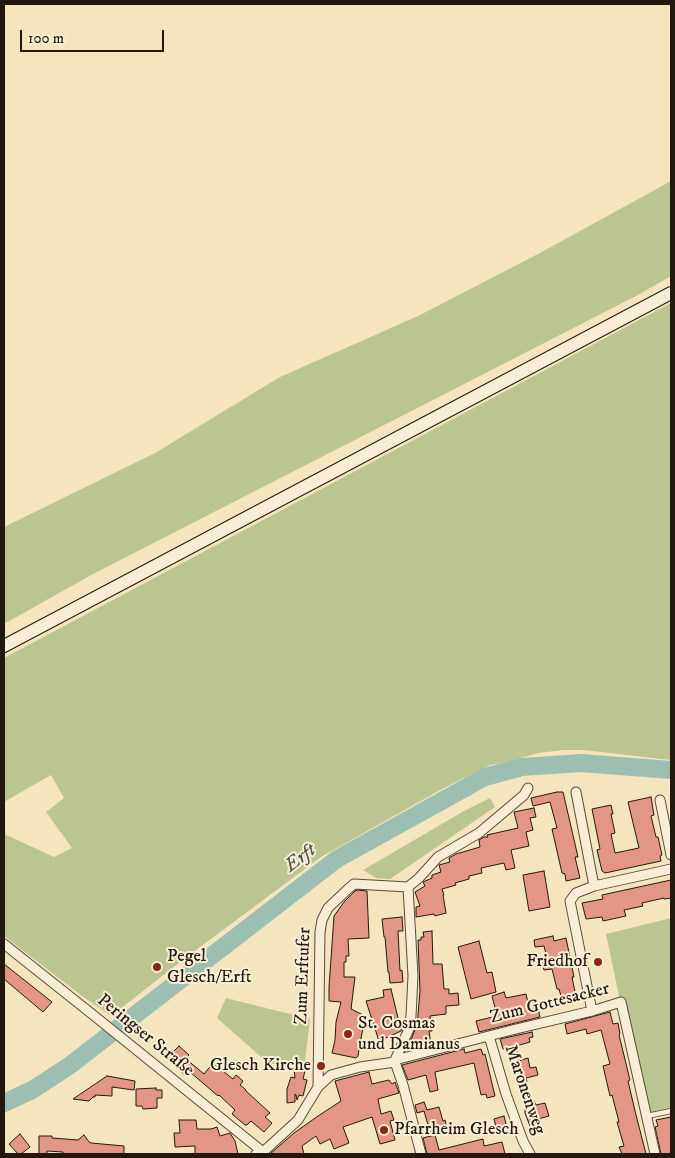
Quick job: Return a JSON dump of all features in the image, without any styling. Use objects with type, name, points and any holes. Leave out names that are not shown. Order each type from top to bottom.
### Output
[{"type":"main road","points":[[4,646],[671,293]]},
{"type":"street","points":[[421,1154],[395,1061],[409,1029],[411,1016],[413,976],[408,887],[438,857],[478,833],[524,795],[528,788]]},
{"type":"street","points":[[576,792],[594,886]]},
{"type":"street","points":[[660,800],[671,855]]},
{"type":"street","points":[[592,1011],[570,901],[576,893],[594,886],[671,868]]},
{"type":"street","name":"Zum Erftufer","points":[[318,1087],[320,932],[322,920],[328,908],[354,884],[408,887]]},
{"type":"street","name":"Peringser Straße","points":[[4,944],[261,1153]]},
{"type":"street","name":"Zum Gottesacker","points":[[318,1087],[332,1075],[360,1067],[395,1061],[621,1002],[655,1154]]},
{"type":"street","name":"Maronenweg","points":[[489,1036],[506,1094],[523,1141],[530,1154]]},
{"type":"street","points":[[261,1153],[298,1120],[318,1087]]},
{"type":"lane","points":[[647,1116],[671,1111]]},
{"type":"green space","points":[[671,181],[671,276],[638,295],[93,574],[4,624],[4,527],[155,453],[280,377],[418,316],[540,253]]},
{"type":"green space","points":[[671,303],[671,760],[583,750],[563,750],[539,753],[490,765],[442,789],[321,857],[111,1016],[4,936],[4,834],[54,857],[72,848],[46,812],[64,798],[51,775],[4,802],[4,658]]},
{"type":"green space","points":[[490,798],[495,807],[390,879],[376,878],[363,870],[464,811]]},
{"type":"green space","points":[[671,918],[671,1109],[652,1113],[649,1112],[626,1008],[619,996],[606,934]]},
{"type":"green space","points":[[226,998],[310,1019],[305,1062],[269,1064],[217,1018]]},
{"type":"building","points":[[563,792],[578,857],[575,857],[580,878],[566,881],[565,874],[562,873],[552,829],[557,828],[550,802],[533,806],[531,798]]},
{"type":"building","points":[[651,797],[654,815],[651,816],[662,855],[660,856],[661,861],[605,873],[602,871],[597,850],[600,849],[592,809],[611,805],[615,833],[611,834],[615,853],[639,848],[628,802]]},
{"type":"building","points":[[534,808],[536,817],[530,818],[533,830],[526,832],[529,846],[511,850],[515,868],[506,870],[504,863],[481,868],[482,873],[469,876],[469,879],[442,889],[446,913],[435,916],[434,914],[416,917],[416,907],[420,906],[415,892],[425,886],[423,882],[432,878],[432,875],[441,872],[439,865],[450,862],[449,858],[456,854],[480,847],[479,840],[488,837],[487,835],[518,828],[514,812]]},
{"type":"building","points":[[544,871],[550,907],[529,911],[523,875]]},
{"type":"building","points":[[671,880],[671,898],[642,903],[643,906],[624,910],[626,916],[603,921],[602,917],[586,919],[582,903],[603,899],[602,895]]},
{"type":"building","points":[[357,890],[367,891],[369,938],[348,939],[349,956],[346,956],[346,962],[344,962],[344,977],[355,977],[351,1009],[365,1016],[358,1056],[356,1058],[332,1053],[341,1002],[329,1001],[329,987],[334,916],[344,902]]},
{"type":"building","points":[[402,917],[403,931],[398,931],[400,971],[402,970],[403,982],[390,983],[382,919]]},
{"type":"building","points":[[432,931],[433,964],[442,964],[444,989],[449,989],[449,994],[458,993],[459,1005],[446,1006],[446,1014],[430,1016],[432,1031],[429,1031],[431,1044],[410,1050],[409,1045],[417,1027],[420,991],[418,940],[424,937],[423,932]]},
{"type":"building","points":[[553,936],[554,941],[566,938],[576,997],[562,1000],[552,969],[544,970],[542,963],[548,962],[544,946],[535,947],[534,940]]},
{"type":"building","points":[[479,941],[487,973],[492,972],[496,992],[471,999],[458,947]]},
{"type":"building","points":[[4,964],[52,1002],[43,1012],[4,979]]},
{"type":"building","points":[[391,989],[398,1018],[403,1028],[401,1031],[379,1041],[366,1001],[384,997],[383,990]]},
{"type":"building","points":[[504,992],[506,998],[526,994],[529,1007],[538,1008],[540,1017],[479,1032],[476,1021],[497,1016],[492,996]]},
{"type":"building","points":[[610,1012],[613,1024],[618,1023],[630,1080],[628,1081],[646,1154],[622,1154],[619,1147],[624,1146],[603,1066],[610,1064],[601,1030],[587,1034],[586,1029],[567,1034],[565,1024]]},
{"type":"building","points":[[532,1032],[533,1037],[529,1038],[530,1042],[516,1046],[519,1061],[528,1058],[530,1068],[536,1067],[538,1075],[526,1078],[527,1082],[519,1084],[508,1048],[503,1049],[500,1039]]},
{"type":"building","points":[[179,1046],[189,1055],[181,1064],[171,1054]]},
{"type":"building","points":[[464,1049],[465,1053],[481,1049],[483,1055],[485,1054],[495,1096],[487,1098],[486,1094],[481,1095],[474,1063],[435,1072],[438,1090],[430,1092],[426,1075],[408,1080],[402,1065]]},
{"type":"building","points":[[186,1059],[204,1074],[213,1063],[233,1079],[236,1075],[243,1081],[240,1085],[270,1113],[265,1117],[272,1123],[264,1132],[251,1121],[245,1125],[232,1114],[235,1110],[219,1095],[190,1072],[186,1076],[177,1068]]},
{"type":"building","points":[[306,1067],[303,1079],[307,1080],[303,1096],[299,1095],[297,1100],[295,1094],[295,1102],[287,1103],[287,1089],[291,1077],[295,1078],[294,1068]]},
{"type":"building","points":[[369,1072],[372,1084],[389,1080],[392,1084],[395,1082],[399,1093],[378,1099],[381,1114],[391,1111],[394,1120],[390,1121],[395,1140],[380,1144],[372,1117],[343,1127],[349,1143],[334,1149],[330,1139],[320,1144],[316,1136],[302,1146],[304,1154],[270,1154],[294,1133],[341,1101],[335,1081]]},
{"type":"building","points":[[107,1076],[135,1081],[134,1090],[112,1087],[112,1096],[95,1095],[89,1101],[73,1099]]},
{"type":"building","points":[[156,1088],[156,1090],[162,1090],[162,1098],[157,1098],[157,1108],[143,1109],[142,1106],[136,1106],[136,1089]]},
{"type":"building","points":[[534,1101],[536,1105],[545,1103],[549,1116],[538,1119],[539,1123],[530,1126],[525,1113],[525,1104]]},
{"type":"building","points":[[424,1102],[427,1110],[439,1107],[447,1128],[430,1132],[424,1111],[417,1113],[415,1105]]},
{"type":"building","points":[[504,1116],[508,1132],[498,1135],[494,1119]]},
{"type":"building","points":[[671,1117],[671,1154],[661,1154],[655,1127],[658,1126],[656,1120]]},
{"type":"building","points":[[179,1120],[196,1120],[197,1129],[217,1127],[220,1136],[230,1133],[235,1141],[238,1154],[195,1154],[195,1146],[175,1147],[174,1133],[180,1133]]},
{"type":"building","points":[[20,1134],[30,1147],[21,1154],[18,1154],[9,1144]]},
{"type":"building","points":[[84,1135],[91,1143],[124,1146],[124,1154],[63,1154],[63,1152],[47,1151],[47,1154],[39,1154],[39,1136],[78,1140]]},
{"type":"building","points":[[435,1135],[439,1150],[483,1139],[484,1146],[502,1142],[505,1154],[427,1154],[423,1138]]},
{"type":"waterway","name":"Erft","points":[[4,1103],[32,1090],[69,1066],[337,859],[485,777],[522,767],[581,763],[671,770]]},
{"type":"place","name":"Friedhof","points":[[598,962]]},
{"type":"place","name":"Pegel Glesch/Erft","points":[[157,967]]},
{"type":"place","name":"St. Cosmas und Damianus","points":[[348,1034]]},
{"type":"place","name":"Glesch Kirche","points":[[321,1066]]},
{"type":"place","name":"Pfarrheim Glesch","points":[[384,1130]]}]
